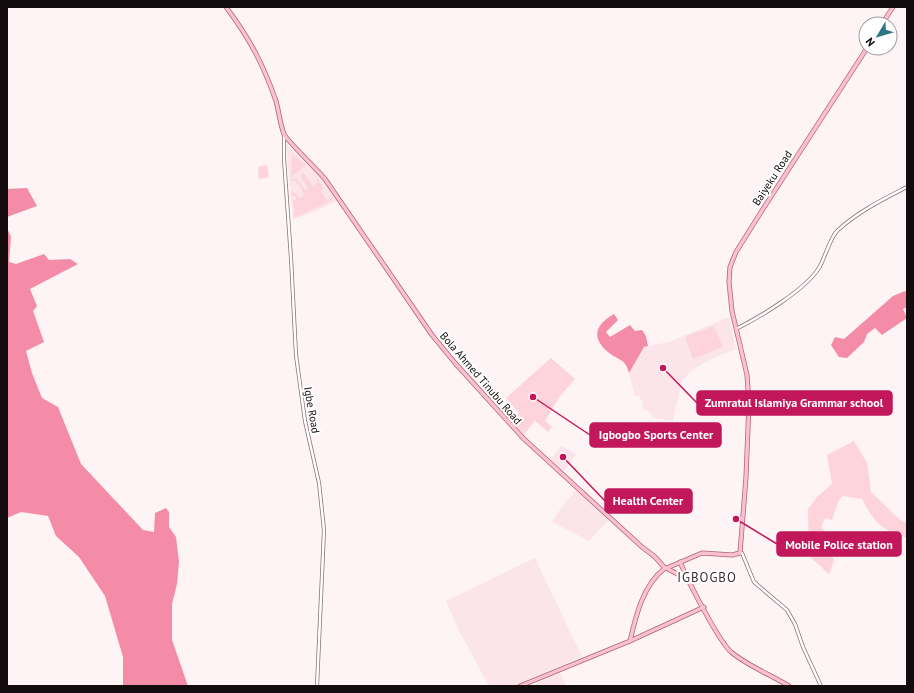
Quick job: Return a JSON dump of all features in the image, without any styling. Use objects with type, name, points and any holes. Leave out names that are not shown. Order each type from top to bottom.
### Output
[{"type":"main road","points":[[226,7],[246,34],[266,73],[276,102],[284,136]]},
{"type":"main road","points":[[887,16],[893,7]]},
{"type":"main road","name":"Baiyeku Road","points":[[680,562],[703,552],[732,554],[740,553],[746,483],[749,403],[747,375],[736,329],[729,282],[731,262],[763,208],[862,56]]},
{"type":"main road","name":"Bola Ahmed Tinubu Road","points":[[284,136],[317,168],[432,335],[454,363],[524,439],[666,568],[688,580]]},
{"type":"main road","points":[[630,641],[634,623],[650,582],[660,572],[680,562],[688,580],[730,651],[789,686]]},
{"type":"main road","points":[[520,686],[546,674],[630,641],[704,607]]},
{"type":"street","name":"Igbe Road","points":[[284,136],[284,159],[292,258],[296,361],[305,421],[319,483],[324,530],[317,686]]},
{"type":"street","points":[[736,329],[797,290],[810,279],[819,268],[837,231],[853,217],[907,187]]},
{"type":"street","points":[[742,553],[754,582],[787,610],[795,624],[803,647],[822,686]]},
{"type":"shaded area","points":[[286,144],[319,175],[337,201],[314,212],[293,219]]},
{"type":"shaded area","points":[[292,154],[306,165],[292,176],[292,180],[296,178],[305,190],[308,188],[300,175],[303,173],[313,186],[318,182],[312,171],[324,188],[320,191],[328,201],[332,198],[333,200],[294,218],[293,212],[295,211],[292,201],[297,197],[292,196],[291,193],[293,191],[300,198],[304,195],[299,184],[297,185],[296,181],[291,181]]},
{"type":"shaded area","points":[[267,165],[269,177],[259,179],[258,167]]},
{"type":"shaded area","points":[[27,188],[37,206],[7,217],[7,189]]},
{"type":"shaded area","points":[[7,228],[11,237],[9,262],[16,264],[44,254],[49,260],[70,259],[78,264],[30,289],[37,306],[33,311],[44,342],[26,351],[32,373],[42,398],[58,407],[81,464],[143,530],[154,532],[155,513],[166,508],[169,512],[169,527],[176,537],[179,562],[177,584],[172,604],[172,640],[188,686],[123,686],[123,657],[105,596],[79,557],[56,536],[48,516],[21,512],[7,518]]},
{"type":"shaded area","points":[[905,291],[907,292],[907,307],[903,309],[907,318],[882,335],[875,328],[867,334],[864,342],[847,358],[839,357],[831,345],[835,337],[844,339],[893,296]]},
{"type":"shaded area","points":[[614,314],[618,320],[606,332],[610,337],[630,325],[635,331],[642,330],[646,336],[648,346],[644,347],[629,373],[624,363],[605,349],[600,344],[598,339],[597,333],[602,323]]},
{"type":"shaded area","points":[[729,317],[736,349],[713,358],[692,370],[686,376],[682,381],[673,421],[653,418],[650,412],[642,408],[643,403],[639,396],[635,396],[629,373],[644,347],[669,342]]},
{"type":"shaded area","points":[[714,326],[723,347],[693,359],[685,337]]},
{"type":"shaded area","points":[[551,358],[575,379],[560,396],[545,421],[552,427],[548,432],[535,421],[524,434],[511,420],[519,413],[506,398]]},
{"type":"shaded area","points":[[854,441],[867,463],[871,492],[900,520],[907,523],[907,538],[884,528],[879,524],[862,499],[842,496],[838,502],[832,520],[825,518],[821,527],[831,537],[829,551],[834,560],[829,574],[809,556],[808,509],[817,497],[832,484],[827,455]]},
{"type":"shaded area","points":[[562,446],[576,454],[563,472],[550,459]]},
{"type":"shaded area","points":[[576,490],[609,520],[589,541],[552,522]]},
{"type":"shaded area","points":[[535,558],[582,657],[516,685],[489,686],[459,631],[446,601]]},
{"type":"shaded area","points":[[559,670],[566,686],[537,686],[536,680]]},
{"type":"place","name":"Zumratul Islamiya Grammar school","points":[[663,368]]},
{"type":"place","name":"Igbogbo Sports Center","points":[[533,397]]},
{"type":"place","name":"Health Center","points":[[563,457]]},
{"type":"place","name":"Mobile Police station","points":[[736,519]]},
{"type":"district","name":"IGBOGBO","points":[[707,577]]}]
